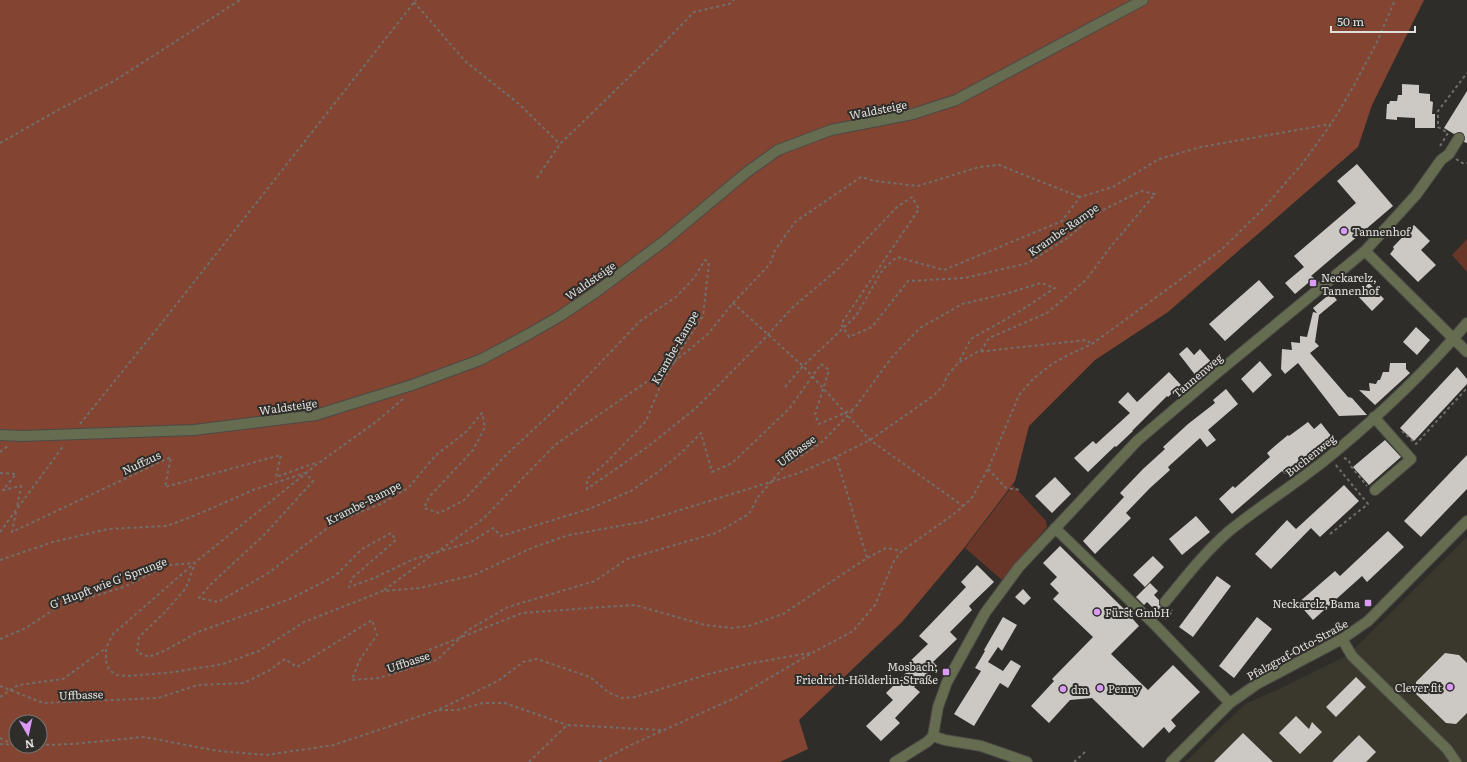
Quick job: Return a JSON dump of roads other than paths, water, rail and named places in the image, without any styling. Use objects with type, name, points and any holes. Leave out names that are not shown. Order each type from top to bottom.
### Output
[{"type":"street","name":"Waldsteige","points":[[0,435],[22,436],[194,430],[316,415],[412,385],[480,360],[530,334],[560,316],[663,242],[747,172],[778,150],[831,130],[913,114],[956,100],[1143,0]]},
{"type":"street","name":"Tannenweg","points":[[933,736],[938,707],[947,682],[985,613],[1019,567],[1137,441],[1365,251],[1416,195],[1459,138]]},
{"type":"street","points":[[1365,251],[1467,352]]},
{"type":"street","name":"Buchenweg","points":[[1165,602],[1197,563],[1228,533],[1332,454],[1374,417],[1442,352],[1467,323]]},
{"type":"street","points":[[1374,417],[1411,459],[1375,490]]},
{"type":"street","name":"Pfalzgraf-Otto-Straße","points":[[1170,762],[1230,703],[1257,684],[1342,639],[1368,621],[1467,521]]},
{"type":"street","points":[[1055,528],[1157,627],[1230,703]]},
{"type":"street","points":[[1342,639],[1352,656],[1447,749],[1456,762]]},
{"type":"street","points":[[895,762],[927,742],[933,736],[945,740],[981,746],[1027,762]]},
{"type":"place","name":"Tannenhof","points":[[1344,231]]},
{"type":"place","name":"Neckarelz, Tannenhof","points":[[1313,283]]},
{"type":"place","name":"Neckarelz, Bama","points":[[1368,603]]},
{"type":"place","name":"Fürst GmbH","points":[[1097,612]]},
{"type":"place","name":"Mosbach, Friedrich-Hölderlin-Straße","points":[[946,672]]},
{"type":"place","name":"Clever fit","points":[[1450,687]]},
{"type":"place","name":"Penny","points":[[1100,688]]},
{"type":"place","name":"dm","points":[[1063,689]]}]
